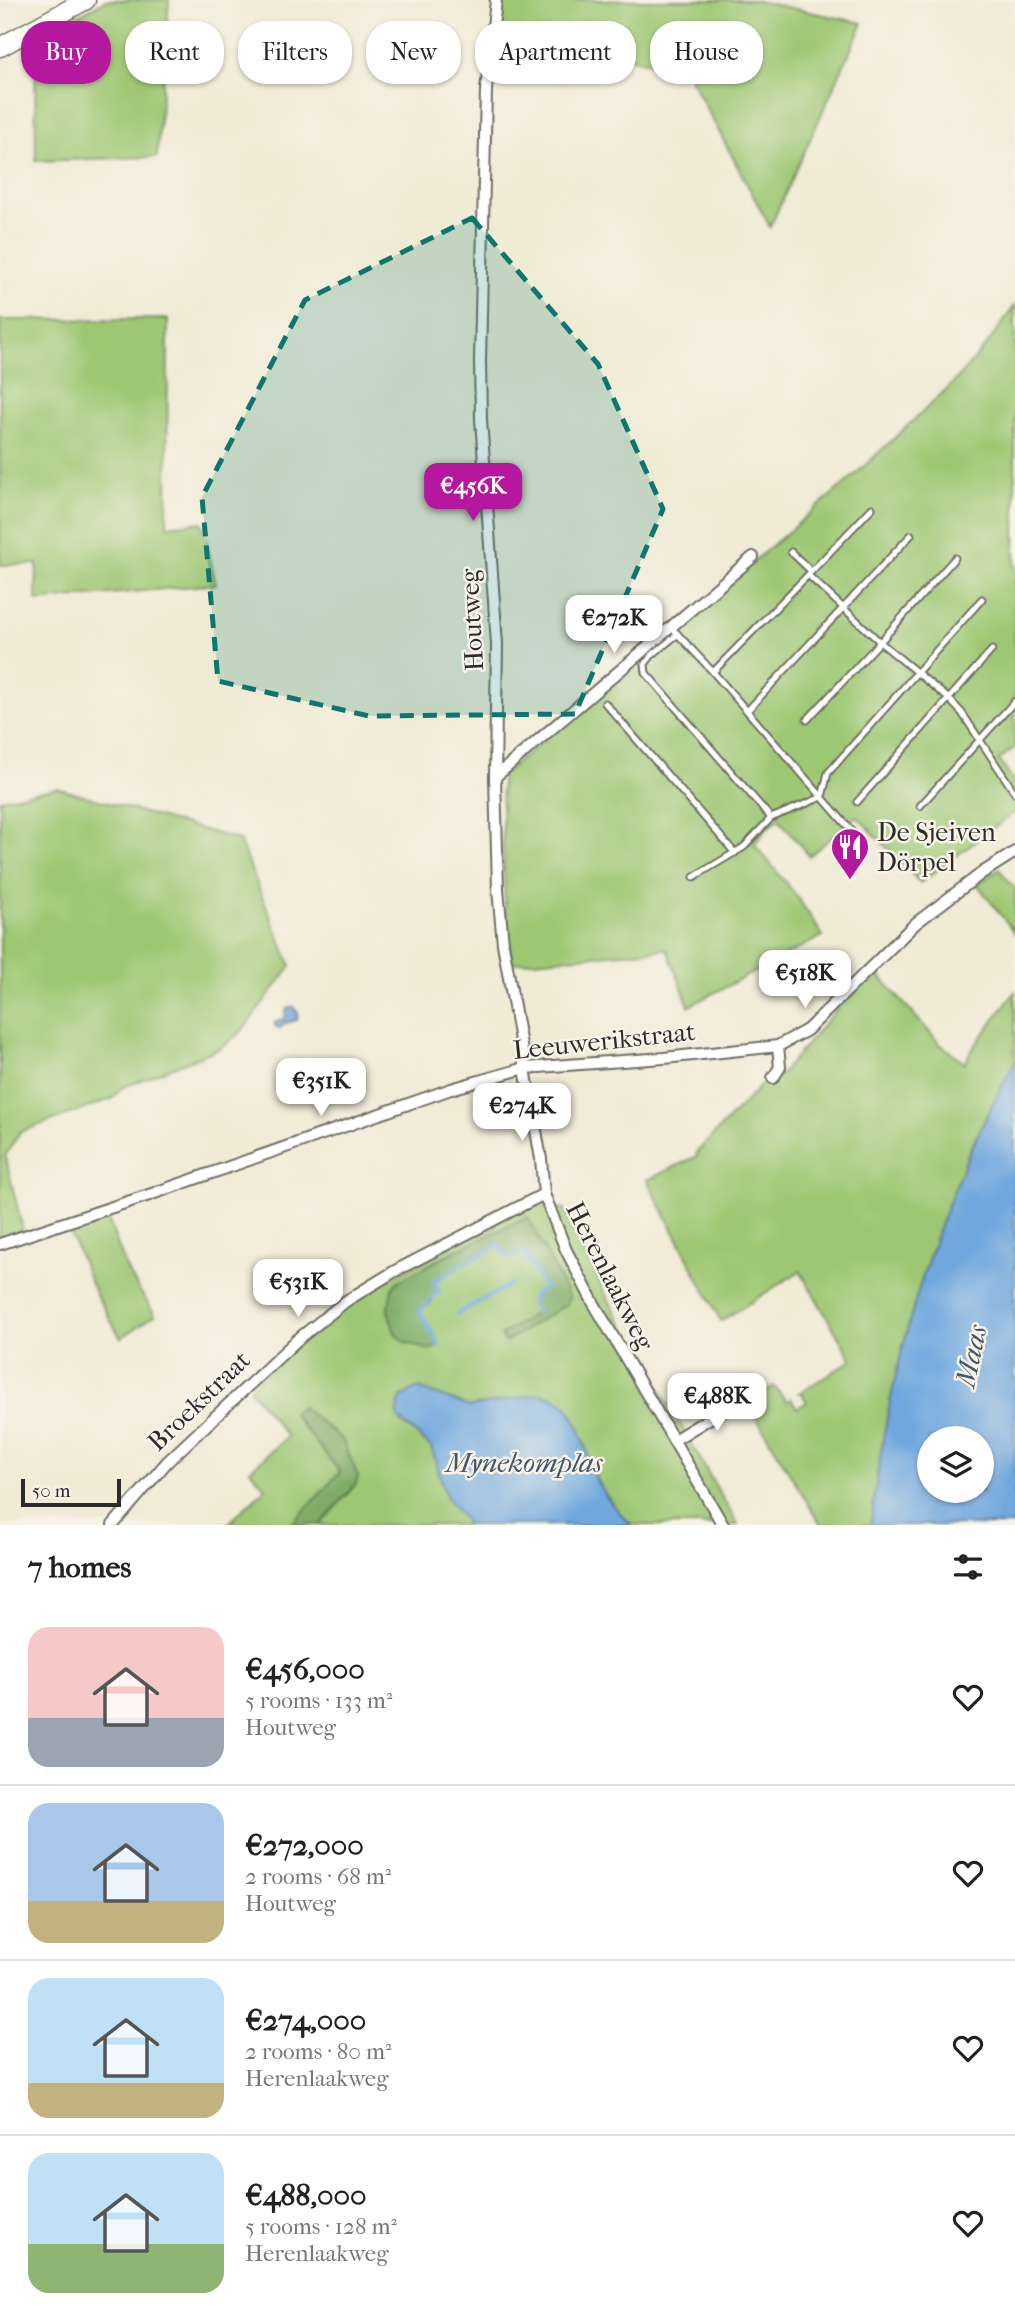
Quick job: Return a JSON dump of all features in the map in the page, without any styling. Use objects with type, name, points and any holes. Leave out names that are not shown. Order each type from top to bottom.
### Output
[{"type":"main road","points":[[0,47],[86,0]]},
{"type":"street","name":"Houtweg","points":[[496,0],[486,90],[481,419],[497,644],[495,776],[500,916],[525,1068]]},
{"type":"street","points":[[495,776],[674,630],[753,557]]},
{"type":"street","name":"Leeuwerikstraat","points":[[0,1244],[451,1089],[525,1068],[778,1046],[807,1030],[916,923],[982,873],[1015,852]]},
{"type":"street","points":[[773,1078],[780,1067],[778,1046]]},
{"type":"street","name":"Herenlaakweg","points":[[525,1068],[541,1159],[544,1194],[566,1250],[593,1302],[723,1525]]},
{"type":"street","name":"Broekstraat","points":[[113,1525],[167,1462],[195,1435],[297,1340],[346,1301],[395,1271],[544,1194]]},
{"type":"street","points":[[674,1440],[743,1398]]},
{"type":"lane","points":[[713,672],[872,508]]},
{"type":"lane","points":[[747,711],[911,535]]},
{"type":"lane","points":[[791,552],[843,609],[949,699],[981,740],[1015,793]]},
{"type":"lane","points":[[807,720],[955,558]]},
{"type":"lane","points":[[822,797],[828,773],[982,599]]},
{"type":"lane","points":[[771,818],[646,673],[645,664],[674,630],[856,836]]},
{"type":"lane","points":[[857,802],[992,650]]},
{"type":"lane","points":[[920,806],[1015,701]]},
{"type":"lane","points":[[605,703],[735,853]]},
{"type":"lane","points":[[694,877],[735,853],[771,818],[822,797]]},
{"type":"highlighted area","points":[[472,218],[598,364],[663,509],[575,714],[369,716],[218,681],[202,497],[305,300]]},
{"type":"green space","points":[[106,0],[169,0],[167,21],[125,21],[125,84],[163,84],[157,157],[36,161],[35,84],[111,84],[111,21],[68,21]]},
{"type":"green space","points":[[502,0],[753,0],[863,23],[770,227],[693,84],[763,84],[763,21],[650,21],[650,62],[636,59],[636,21],[498,21]]},
{"type":"green space","points":[[1015,305],[1015,747],[999,760],[1015,784],[1015,812],[920,883],[857,816],[809,856],[779,819],[773,822],[754,844],[796,895],[823,936],[689,1006],[667,949],[512,963],[505,909],[501,776],[848,481],[953,383],[986,346]]},
{"type":"green space","points":[[168,319],[167,526],[202,522],[216,584],[36,601],[37,564],[0,565],[0,320]]},
{"type":"green space","points":[[57,788],[239,840],[291,966],[241,1032],[221,1048],[121,1088],[112,1099],[20,1132],[5,1156],[23,1230],[0,1237],[0,799]]},
{"type":"green space","points":[[999,869],[1015,889],[1015,933],[977,884]]},
{"type":"green space","points":[[875,971],[940,1044],[965,1063],[1015,992],[1015,1062],[969,1151],[924,1276],[904,1345],[885,1432],[871,1525],[821,1525],[748,1404],[774,1386],[787,1402],[791,1398],[797,1408],[807,1402],[802,1393],[799,1393],[852,1360],[800,1271],[721,1321],[647,1180],[697,1156],[697,1152],[772,1074],[778,1078],[839,1006]]},
{"type":"green space","points":[[531,1205],[565,1209],[603,1290],[738,1525],[632,1525],[601,1487],[589,1463],[574,1419],[563,1403],[462,1406],[397,1414],[401,1422],[431,1446],[447,1498],[468,1525],[227,1525],[266,1488],[250,1470],[287,1437],[249,1388],[294,1348],[358,1299],[413,1266],[478,1231],[481,1234],[495,1227],[494,1222]]},
{"type":"green space","points":[[106,1214],[128,1272],[155,1315],[121,1338],[95,1293],[68,1228]]},
{"type":"green space","points":[[528,1217],[569,1297],[567,1304],[505,1342],[501,1335],[537,1312],[532,1304],[534,1294],[545,1288],[523,1251],[513,1257],[506,1255],[499,1244],[433,1282],[439,1291],[431,1303],[419,1310],[439,1345],[430,1350],[405,1342],[395,1333],[388,1311],[392,1288],[397,1282],[450,1253]]},
{"type":"green space","points":[[302,1407],[342,1439],[358,1476],[356,1484],[320,1525],[291,1525],[340,1472],[292,1413]]},
{"type":"water","points":[[293,1006],[298,1013],[297,1020],[285,1023],[280,1028],[275,1026],[275,1021],[285,1019],[286,1010]]},
{"type":"water","name":"Maas","points":[[1015,1062],[1015,1525],[871,1525],[879,1465],[903,1345],[939,1228],[962,1171]]},
{"type":"water","name":"Mynekomplas","points":[[419,1388],[470,1407],[539,1394],[554,1397],[573,1415],[601,1489],[632,1525],[468,1525],[447,1498],[431,1447],[398,1418],[397,1410],[401,1398]]},
{"type":"waterway","points":[[439,1345],[419,1310],[439,1291],[433,1282],[499,1244],[506,1255],[513,1257],[523,1251],[546,1288],[534,1294],[532,1304],[537,1312]]},
{"type":"waterway","points":[[457,1314],[511,1284]]},
{"type":"place","name":"De Sjeiven Dörpel","points":[[850,881]]}]
